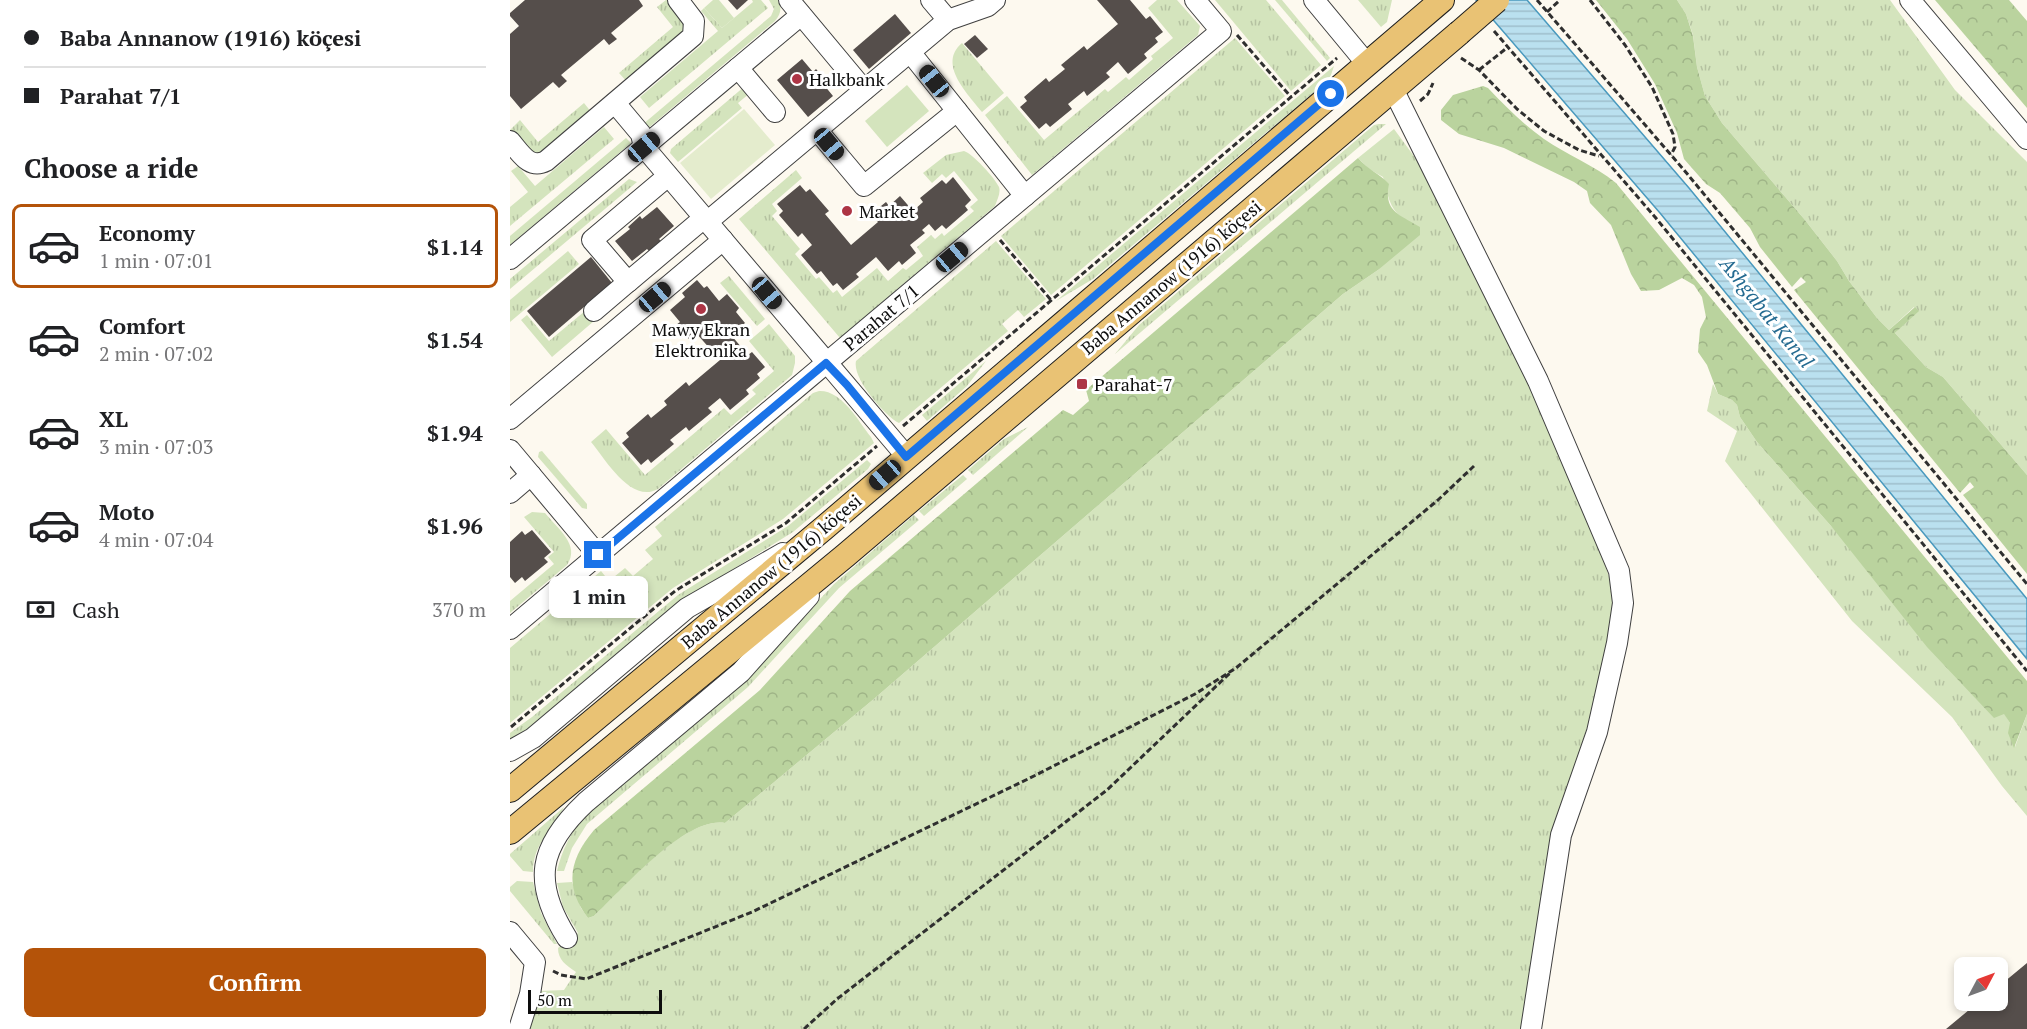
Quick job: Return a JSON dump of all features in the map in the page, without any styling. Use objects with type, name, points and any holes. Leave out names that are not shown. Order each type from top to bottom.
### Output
[{"type":"main road","name":"Baba Annanow (1916) köçesi","points":[[510,832],[846,555],[1497,0]]},
{"type":"main road","name":"Baba Annanow (1916) köçesi","points":[[510,789],[824,528],[1437,4]]},
{"type":"street","points":[[510,141],[527,161],[532,164],[541,164],[615,103],[693,36],[694,21],[678,0]]},
{"type":"street","points":[[931,0],[948,20]]},
{"type":"street","points":[[594,311],[948,20],[988,6],[995,0]]},
{"type":"street","name":"Parahat 7/1","points":[[510,629],[1221,31],[1195,0]]},
{"type":"street","points":[[1314,0],[1367,64]]},
{"type":"street","points":[[1910,0],[2027,139]]},
{"type":"street","points":[[510,259],[738,68],[795,7],[864,90]]},
{"type":"street","points":[[910,52],[1025,196]]},
{"type":"street","points":[[738,68],[775,112]]},
{"type":"street","points":[[1393,89],[1538,381],[1619,571],[1623,603],[1617,643],[1598,732],[1561,834],[1532,1027]]},
{"type":"street","points":[[615,103],[641,134],[644,147],[906,457]]},
{"type":"street","points":[[817,130],[864,186],[957,111]]},
{"type":"street","points":[[627,282],[592,240],[668,176]]},
{"type":"street","points":[[510,419],[723,240]]},
{"type":"street","points":[[510,450],[598,555]]},
{"type":"street","points":[[510,493],[531,475]]},
{"type":"street","points":[[510,751],[533,738],[687,609],[824,528]]},
{"type":"street","name":"Baba Annanow (1916) köçesi","points":[[567,938],[551,910],[544,877],[547,855],[563,826],[586,801],[741,672],[846,555]]},
{"type":"street","points":[[510,932],[535,962],[530,994],[519,1029]]},
{"type":"path","points":[[1537,0],[1671,155],[2027,584]]},
{"type":"path","points":[[1547,12],[1560,0]]},
{"type":"path","points":[[1590,0],[1625,45],[1652,87],[1673,134],[1675,147],[1671,155]]},
{"type":"path","points":[[1487,24],[1663,226],[2027,670]]},
{"type":"path","points":[[1239,35],[1291,97]]},
{"type":"path","points":[[1479,70],[1508,47]]},
{"type":"path","points":[[1461,58],[1479,70],[1517,109],[1544,130],[1579,150],[1602,157]]},
{"type":"path","points":[[904,424],[1332,62]]},
{"type":"path","points":[[999,238],[1051,300]]},
{"type":"path","points":[[868,454],[874,461]]},
{"type":"path","points":[[804,1029],[837,999],[1107,790],[1236,668],[1438,500],[1474,466]]},
{"type":"path","points":[[535,962],[561,975],[586,979],[752,912],[1195,694],[1236,668]]},
{"type":"green space","points":[[669,0],[686,21],[687,31],[628,83],[619,73],[673,27],[657,7]]},
{"type":"green space","points":[[713,0],[719,0],[734,18],[722,28],[704,8]]},
{"type":"green space","points":[[752,0],[761,0],[768,8],[649,108],[640,97],[718,31],[701,11],[704,8],[722,28],[753,2]]},
{"type":"green space","points":[[769,0],[778,0],[780,6],[780,13],[775,21],[646,130],[642,125],[771,16],[774,9]]},
{"type":"green space","points":[[1157,0],[1177,0],[1200,26],[1198,35],[1032,175],[985,115],[1007,96],[1044,140],[1105,89],[1108,92],[1126,77],[1129,80],[1153,59],[1151,56],[1173,38],[1148,8]]},
{"type":"green space","points":[[1215,0],[1266,0],[1321,65],[1291,91]]},
{"type":"green space","points":[[1275,0],[1282,0],[1330,58],[1327,61]]},
{"type":"green space","points":[[1358,0],[1392,0],[1387,22],[1381,27]]},
{"type":"green space","points":[[1596,0],[1677,0],[1686,14],[1693,36],[1697,67],[1705,96],[1722,123],[1805,220],[1877,318],[1889,330],[1915,307],[1919,311],[1895,333],[1926,367],[1943,377],[2027,475],[2027,574],[1963,495],[1974,487],[1970,482],[1960,493],[1794,290],[1806,282],[1801,277],[1792,287],[1760,247],[1750,228],[1720,193],[1706,184],[1684,159],[1677,133],[1655,84],[1627,39]]},
{"type":"green space","points":[[1677,0],[1890,0],[1955,90],[2027,162],[2027,475],[1943,377],[1926,367],[1895,333],[1918,311],[1914,307],[1889,330],[1877,318],[1805,220],[1722,123],[1705,96],[1697,67],[1693,35],[1686,14]]},
{"type":"green space","points":[[1935,0],[2009,0],[2027,21],[2027,108]]},
{"type":"green space","points":[[1235,38],[1285,96],[1051,295],[1001,236]]},
{"type":"green space","points":[[962,43],[1004,93],[982,112],[957,79],[954,69],[955,51]]},
{"type":"green space","points":[[1334,66],[1327,81],[1093,279],[1056,301]]},
{"type":"green space","points":[[907,85],[929,111],[887,147],[865,121]]},
{"type":"green space","points":[[745,86],[750,93],[738,103],[742,108],[678,162],[670,153],[671,149]]},
{"type":"green space","points":[[1483,86],[1544,139],[1616,183],[2027,681],[2027,714],[2014,748],[2008,733],[2010,723],[2004,714],[1994,718],[1927,647],[1831,526],[1757,442],[1740,417],[1737,405],[1732,400],[1718,394],[1707,365],[1698,352],[1700,329],[1706,317],[1702,297],[1694,285],[1682,278],[1659,290],[1641,291],[1631,274],[1611,225],[1590,203],[1587,191],[1574,182],[1504,148],[1459,134],[1441,120],[1441,110],[1453,95]]},
{"type":"green space","points":[[584,103],[592,113],[541,157],[533,157],[510,130],[520,120],[538,142]]},
{"type":"green space","points":[[744,109],[775,145],[711,199],[680,163]]},
{"type":"green space","points":[[1386,124],[1115,354],[1139,325],[1374,125]]},
{"type":"green space","points":[[604,127],[614,139],[510,226],[510,207],[528,192],[511,171],[518,166],[535,186]]},
{"type":"green space","points":[[1394,129],[1419,163],[1467,261],[1533,386],[1612,586],[1614,603],[1610,632],[1590,718],[1553,834],[1523,1029],[525,1029],[539,991],[564,990],[576,972],[563,962],[558,952],[558,948],[578,933],[563,907],[557,883],[572,882],[581,908],[588,918],[594,916],[637,873],[673,842],[709,824],[725,823],[875,698],[1343,294],[1378,270],[1414,224],[1395,211],[1383,177],[1369,169],[1358,158]]},
{"type":"green space","points":[[626,138],[631,143],[510,245],[510,236]]},
{"type":"green space","points":[[964,151],[983,166],[999,187],[995,206],[840,338],[739,219],[796,170],[802,178],[772,204],[777,211],[772,216],[800,249],[795,254],[816,279],[819,277],[833,293],[837,290],[842,297],[877,268],[888,281],[903,268],[906,270],[923,256],[917,247],[931,235],[935,239],[942,233],[944,236],[974,211],[970,207],[978,200],[954,171],[946,178],[942,174],[932,183],[923,173],[946,155]]},
{"type":"green space","points":[[1358,158],[1389,184],[1391,207],[1400,216],[1420,227],[1420,235],[1378,270],[1343,294],[875,698],[725,823],[709,824],[673,842],[637,873],[594,916],[588,918],[575,895],[573,873],[579,852],[594,830],[760,690],[850,591],[1063,410],[1073,415],[1089,401],[1086,390]]},
{"type":"green space","points":[[629,179],[637,182],[510,289],[510,279]]},
{"type":"green space","points":[[996,241],[1046,299],[1024,317],[1018,310],[1002,324],[1008,331],[899,423],[885,412],[870,395],[859,377],[856,361]]},
{"type":"green space","points":[[568,251],[579,264],[510,322],[510,300]]},
{"type":"green space","points":[[729,276],[765,319],[757,326],[720,283]]},
{"type":"green space","points":[[585,311],[594,321],[552,357],[521,320],[527,315],[549,341]]},
{"type":"green space","points":[[769,324],[795,356],[792,375],[658,489],[648,492],[638,491],[620,478],[591,442],[606,429],[645,475],[724,408],[731,415],[756,394],[752,390],[774,371],[749,341]]},
{"type":"green space","points":[[986,361],[967,386],[927,421],[922,415]]},
{"type":"green space","points":[[1713,384],[1718,394],[1732,400],[1737,405],[1740,417],[1757,442],[1831,526],[2004,713],[2010,723],[2015,747],[2027,714],[2027,816],[2002,786],[1952,717],[1852,621],[1725,461],[1737,431],[1707,411]]},
{"type":"green space","points":[[827,392],[842,401],[855,415],[874,443],[783,519],[673,588],[510,723],[510,648],[601,571],[609,581],[625,568],[633,576],[653,559],[645,550],[662,536],[655,527],[813,393]]},
{"type":"green space","points":[[1028,427],[973,475],[968,470],[1004,439]]},
{"type":"green space","points":[[542,451],[587,504],[587,509],[582,508],[538,457],[539,452]]},
{"type":"green space","points":[[867,460],[871,464],[868,469],[793,532],[682,601],[536,723],[510,741],[510,733],[678,595],[788,526]]},
{"type":"green space","points":[[963,475],[967,479],[924,516],[919,511]]},
{"type":"green space","points":[[532,512],[545,513],[561,531],[569,544],[571,558],[567,565],[510,613],[510,601],[554,564],[548,557],[554,552],[524,517]]},
{"type":"green space","points":[[914,515],[919,520],[839,588],[748,687],[587,824],[572,848],[564,871],[557,871],[568,841],[586,815],[743,682],[834,584]]},
{"type":"green space","points":[[564,807],[536,853],[533,872],[523,871],[510,854]]},
{"type":"green space","points":[[517,881],[533,882],[541,913],[557,944],[554,944],[510,891],[510,887]]},
{"type":"water","name":"Ashgabat Kanal","points":[[1476,0],[1527,0],[1689,188],[2027,599],[2027,659],[1660,213]]},
{"type":"building","points":[[525,0],[639,0],[643,6],[611,33],[617,39],[609,45],[604,39],[561,75],[567,81],[559,88],[553,82],[521,109],[510,96],[510,34],[519,26],[510,13]]},
{"type":"building","points":[[728,0],[748,0],[737,10]]},
{"type":"building","points":[[1097,0],[1130,0],[1146,19],[1150,16],[1163,32],[1155,38],[1158,42],[1144,54],[1147,58],[1128,74],[1118,62],[1106,73],[1110,77],[1087,96],[1084,91],[1068,104],[1072,109],[1050,127],[1046,123],[1039,129],[1020,107],[1027,101],[1024,97],[1046,78],[1049,82],[1065,69],[1061,65],[1084,46],[1087,50],[1118,24]]},
{"type":"building","points":[[895,14],[911,33],[869,69],[853,50]]},
{"type":"building","points":[[975,35],[988,49],[977,58],[964,44]]},
{"type":"building","points":[[802,59],[813,72],[816,69],[827,82],[824,85],[833,96],[808,117],[777,80]]},
{"type":"building","points":[[953,177],[971,200],[965,206],[968,210],[946,229],[942,225],[935,231],[929,224],[922,230],[925,233],[910,245],[916,253],[902,265],[899,261],[888,271],[876,257],[856,274],[859,277],[843,290],[837,283],[833,286],[821,271],[817,274],[801,255],[812,245],[802,233],[798,237],[779,215],[783,211],[777,204],[800,185],[806,192],[810,189],[829,211],[825,214],[851,245],[878,222],[871,214],[886,202],[889,206],[900,196],[913,211],[923,202],[920,198],[942,180],[946,184]]},
{"type":"building","points":[[657,207],[674,226],[649,251],[647,249],[632,261],[615,241],[630,229],[628,227],[640,216],[642,219]]},
{"type":"building","points":[[591,257],[612,283],[549,337],[527,311]]},
{"type":"building","points":[[697,280],[704,288],[707,286],[719,301],[727,294],[739,308],[736,312],[745,323],[731,335],[748,355],[752,352],[765,367],[757,374],[760,378],[746,390],[749,394],[730,410],[720,398],[708,408],[712,412],[689,431],[686,427],[670,440],[674,444],[651,463],[648,459],[641,465],[622,443],[629,437],[626,433],[648,414],[651,418],[667,405],[664,401],[686,382],[689,386],[720,360],[696,333],[689,339],[676,325],[680,322],[670,310],[685,297],[682,293]]},
{"type":"building","points":[[532,530],[551,552],[544,558],[548,562],[525,581],[522,577],[515,583],[510,577],[510,542],[522,531],[525,535]]},
{"type":"building","points":[[2027,963],[2027,1029],[1946,1029],[1968,1011],[2008,1011],[2008,979]]},
{"type":"place","name":"Halkbank","points":[[797,79]]},
{"type":"place","name":"Market","points":[[847,211]]},
{"type":"place","name":"Mawy Ekran Elektronika","points":[[701,309]]},
{"type":"place","name":"Parahat-7","points":[[1082,384]]},
{"type":"route","points":[[598,555],[826,363],[906,457],[1331,94]]}]
